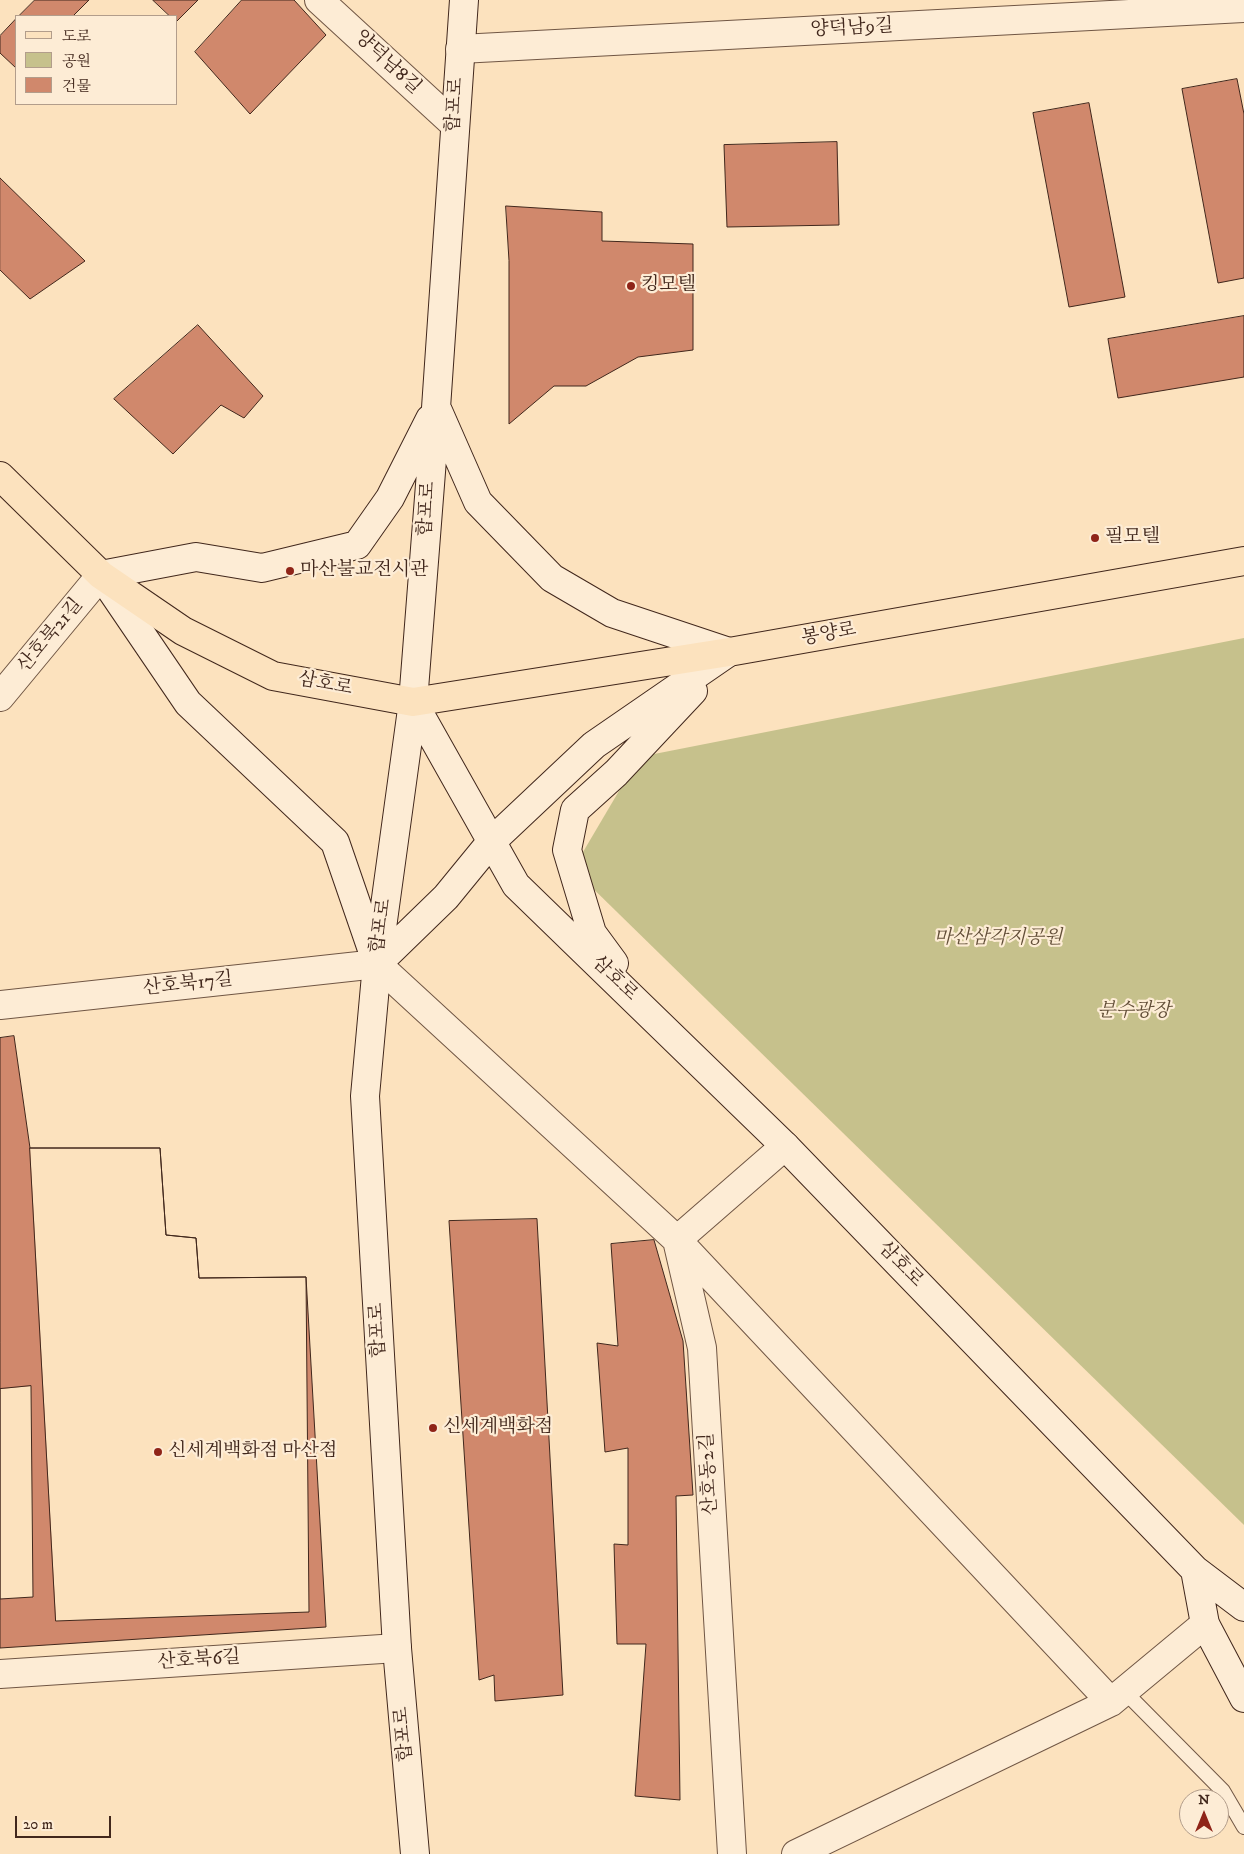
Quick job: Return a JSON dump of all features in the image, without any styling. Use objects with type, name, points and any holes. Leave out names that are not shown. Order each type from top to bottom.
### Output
[{"type":"main road","name":"양덕남8길","points":[[319,0],[455,125]]},
{"type":"main road","name":"합포로","points":[[415,1854],[398,1648],[365,1096],[377,964],[413,702],[436,408],[464,0]]},
{"type":"main road","name":"양덕남9길","points":[[460,49],[1244,8]]},
{"type":"main road","points":[[436,408],[390,498],[356,545],[262,568],[196,557],[101,575],[188,703],[335,842],[377,964],[677,1240],[1117,1696]]},
{"type":"main road","points":[[436,408],[478,502],[552,578],[612,613],[729,652]]},
{"type":"main road","name":"삼호로","points":[[0,476],[101,575],[183,632],[273,676],[413,702],[516,885],[785,1146],[1195,1570],[1244,1606]]},
{"type":"main road","name":"봉양로","points":[[413,702],[729,652],[1244,561]]},
{"type":"main road","name":"산호북21길","points":[[0,697],[101,575]]},
{"type":"main road","points":[[377,964],[446,896],[491,842],[594,745],[729,652]]},
{"type":"main road","points":[[656,1020],[592,933],[567,850],[575,810],[616,773],[729,652]]},
{"type":"main road","name":"산호북17길","points":[[0,1005],[377,964]]},
{"type":"main road","points":[[677,1240],[785,1146]]},
{"type":"main road","name":"산호동2길","points":[[677,1240],[702,1348],[732,1854]]},
{"type":"main road","points":[[1195,1570],[1205,1624],[1244,1698]]},
{"type":"main road","points":[[796,1854],[1117,1696],[1205,1624]]},
{"type":"main road","name":"산호북6길","points":[[0,1674],[398,1648]]},
{"type":"lane","points":[[1117,1696],[1223,1790],[1244,1827]]},
{"type":"green space","name":"마산삼각지공원","points":[[1244,638],[1244,1525],[573,869],[639,757]]},
{"type":"building","points":[[35,0],[89,0],[74,15],[20,15]]},
{"type":"building","points":[[153,0],[198,0],[178,20],[178,15],[169,15]]},
{"type":"building","points":[[242,0],[294,0],[326,35],[250,114],[195,52]]},
{"type":"building","points":[[15,20],[15,67],[0,53],[0,36]]},
{"type":"building","points":[[1237,79],[1244,114],[1244,278],[1218,283],[1182,89]]},
{"type":"building","points":[[1089,103],[1125,297],[1069,307],[1033,113]]},
{"type":"building","points":[[837,142],[839,225],[727,227],[724,145]]},
{"type":"building","points":[[0,178],[85,261],[30,299],[0,270]]},
{"type":"building","points":[[506,206],[602,212],[602,241],[693,244],[693,350],[638,357],[586,386],[554,386],[509,424],[509,261]]},
{"type":"building","points":[[1244,316],[1244,377],[1118,398],[1108,339]]},
{"type":"building","points":[[198,325],[263,396],[244,418],[221,405],[173,454],[114,399]]},
{"type":"building","name":"신세계백화점 마산점","points":[[14,1036],[30,1148],[160,1148],[166,1235],[196,1238],[199,1278],[306,1277],[326,1627],[0,1648],[0,1038]]},
{"type":"building","name":"신세계백화점 마산점","points":[[30,1148],[160,1148],[166,1235],[196,1238],[199,1278],[306,1277],[309,1612],[56,1621]]},
{"type":"building","points":[[537,1219],[563,1695],[495,1701],[494,1675],[479,1680],[449,1221]]},
{"type":"building","points":[[654,1240],[683,1341],[693,1495],[676,1496],[680,1800],[635,1796],[646,1644],[617,1644],[614,1544],[628,1545],[628,1448],[605,1452],[597,1343],[618,1346],[611,1244]]},
{"type":"building","points":[[31,1386],[33,1597],[0,1599],[0,1389]]},
{"type":"place","name":"킹모텔","points":[[631,286]]},
{"type":"place","name":"필모텔","points":[[1095,538]]},
{"type":"place","name":"마산불교전시관","points":[[290,571]]},
{"type":"place","name":"신세계백화점","points":[[433,1428]]},
{"type":"place","name":"신세계백화점 마산점","points":[[158,1452]]},
{"type":"park label","name":"분수광장","points":[[1134,1012]]}]
